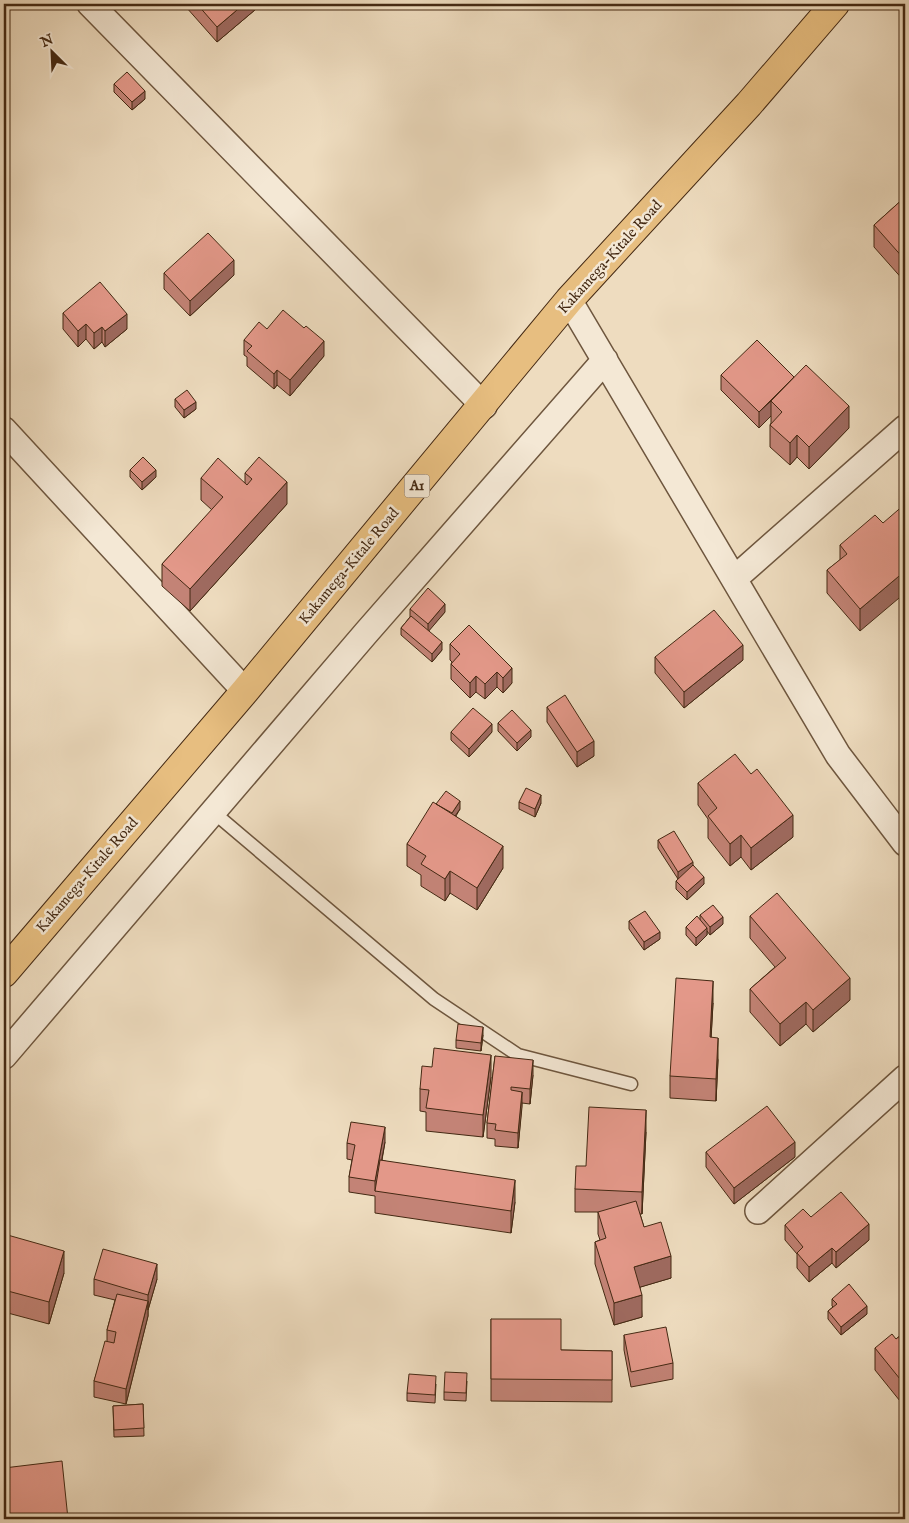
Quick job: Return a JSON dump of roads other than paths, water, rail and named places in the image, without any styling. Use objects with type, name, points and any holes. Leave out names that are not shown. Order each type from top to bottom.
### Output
[{"type":"highway","name":"Kakamega-Kitale Road","points":[[4,973],[246,691],[484,406],[569,300],[750,104],[835,4]]},
{"type":"street","points":[[90,4],[484,406]]},
{"type":"street","points":[[569,300],[838,755],[905,843]]},
{"type":"street","points":[[4,1056],[212,811],[604,360]]},
{"type":"street","points":[[734,579],[905,428]]},
{"type":"street","points":[[4,430],[246,691]]},
{"type":"street","points":[[758,1210],[905,1078]]},
{"type":"lane","points":[[212,811],[434,999],[518,1055],[632,1084]]}]
